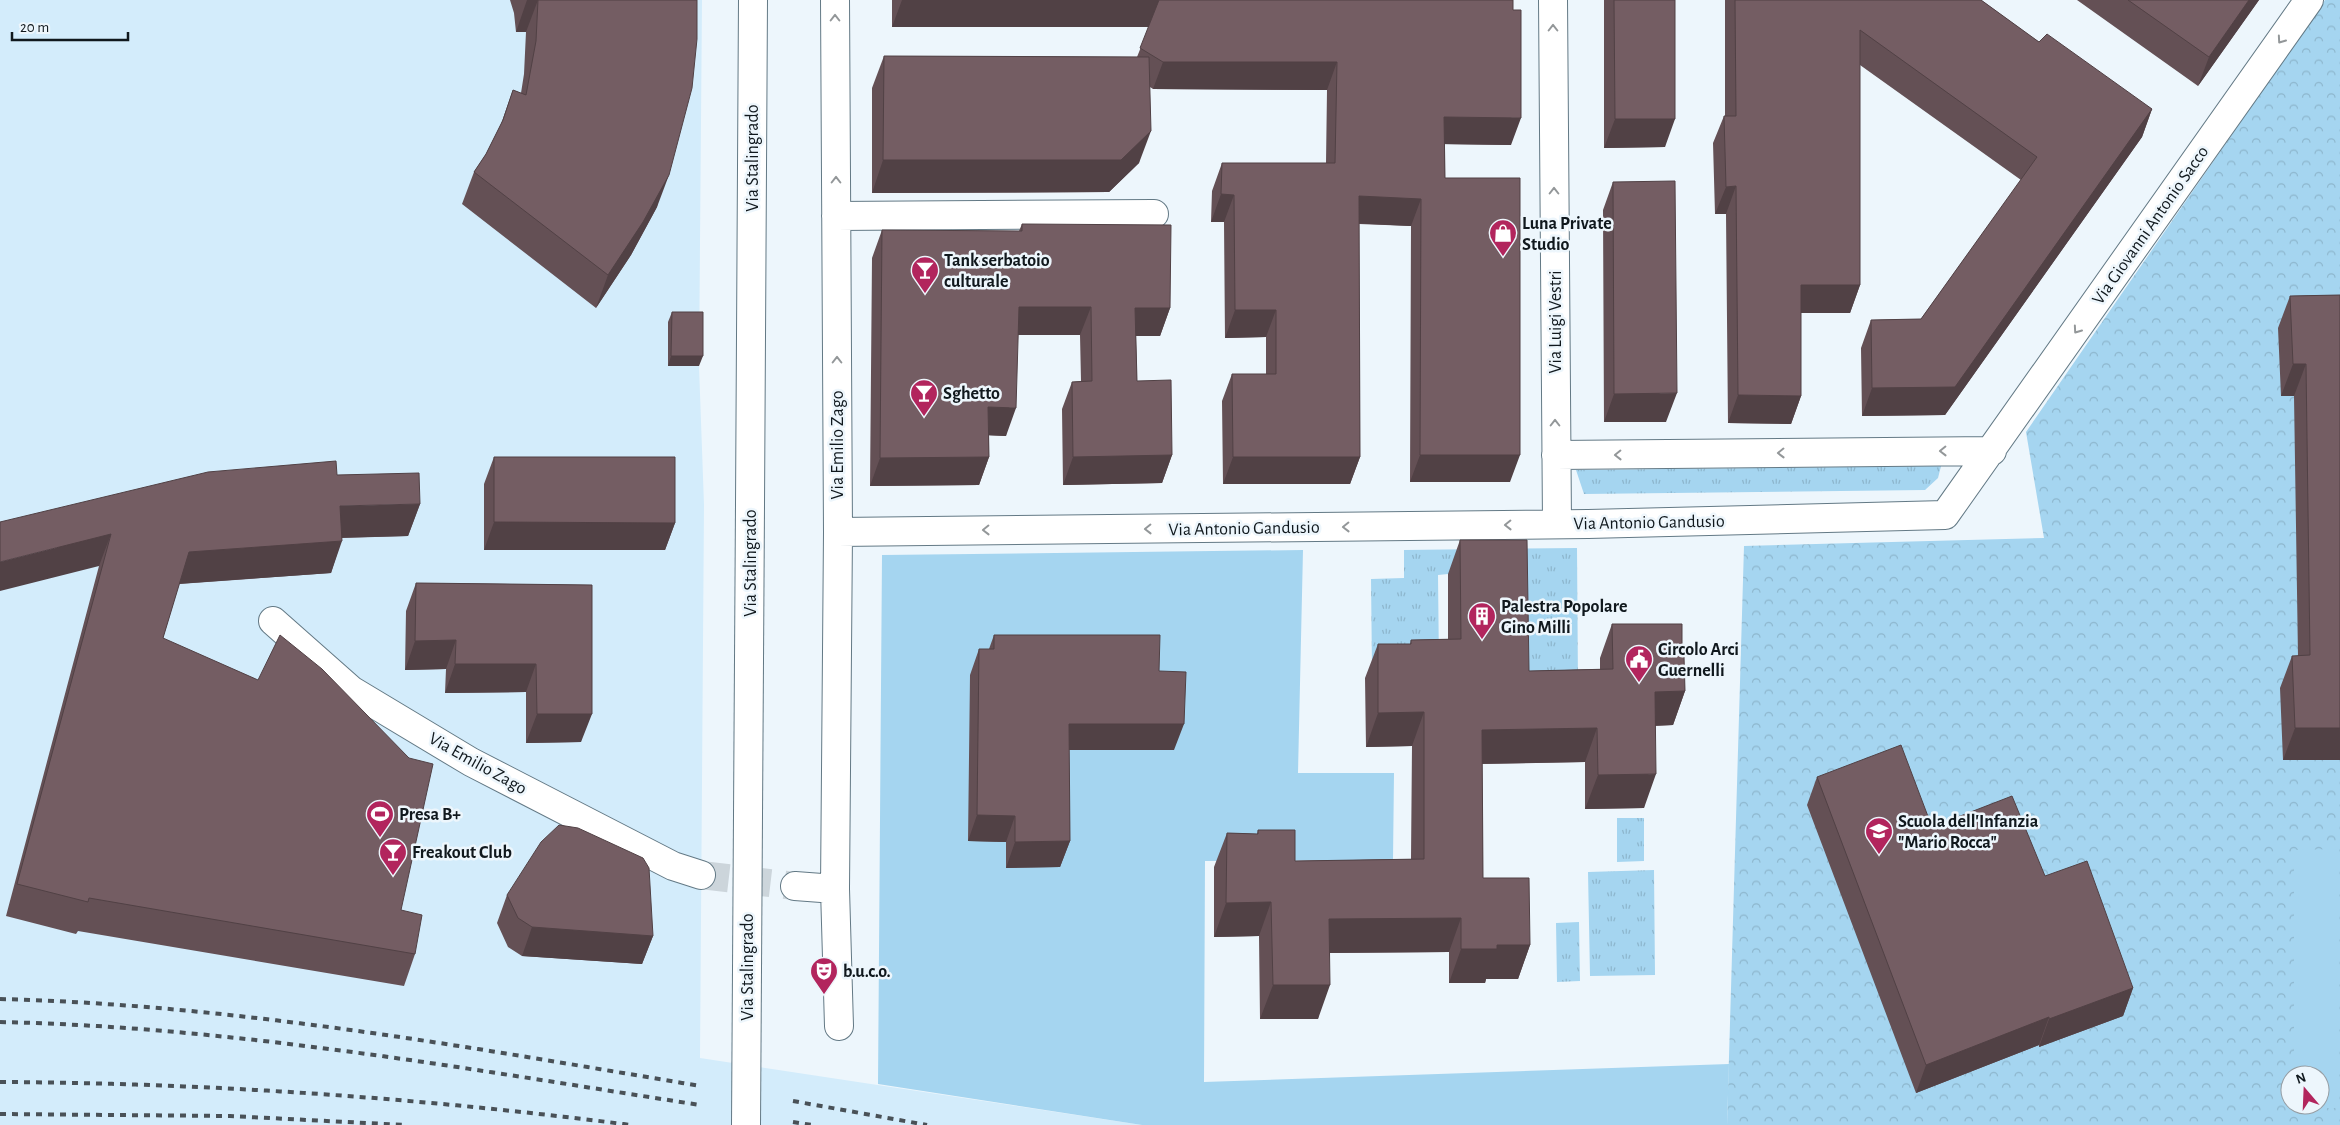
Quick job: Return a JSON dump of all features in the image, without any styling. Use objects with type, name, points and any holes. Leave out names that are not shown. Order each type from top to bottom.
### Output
[{"type":"street","name":"Via Stalingrado","points":[[746,1125],[753,0]]},
{"type":"street","name":"Via Emilio Zago","points":[[835,0],[838,532],[834,889],[839,1026]]},
{"type":"street","name":"Via Luigi Vestri","points":[[1553,0],[1557,524]]},
{"type":"street","name":"Via Giovanni Antonio Sacco","points":[[1992,451],[2309,0]]},
{"type":"street","points":[[836,216],[1154,214]]},
{"type":"street","points":[[1556,455],[1992,451]]},
{"type":"street","name":"Via Antonio Gandusio","points":[[838,532],[1557,524],[1945,515],[1992,451]]},
{"type":"street","name":"Via Emilio Zago","points":[[273,621],[351,690],[471,762],[673,866],[701,875]]},
{"type":"street","points":[[795,886],[834,889]]},
{"type":"shaded area","points":[[0,0],[702,0],[699,366],[704,505],[700,1058],[1142,1125],[0,1125]]},
{"type":"green space","points":[[2325,0],[2340,0],[2340,1125],[1727,1125],[1744,546],[2044,538],[2026,432]]},
{"type":"green space","points":[[1941,466],[1938,478],[1925,490],[1584,494],[1576,470]]},
{"type":"green space","points":[[1577,548],[1578,687],[1525,687],[1448,574],[1438,575],[1439,667],[1372,669],[1371,579],[1404,578],[1404,550]]},
{"type":"green space","points":[[1303,550],[1298,773],[1394,773],[1393,860],[1205,861],[1204,1082],[1729,1064],[1727,1125],[1142,1125],[878,1084],[882,555]]},
{"type":"green space","points":[[1617,818],[1644,818],[1644,861],[1617,862]]},
{"type":"green space","points":[[2337,849],[2337,1108],[2330,1108],[2330,1065],[2294,1065],[2294,850]]},
{"type":"green space","points":[[1654,870],[1655,975],[1590,976],[1588,872]]},
{"type":"green space","points":[[1579,922],[1580,981],[1557,982],[1556,923]]},
{"type":"building","points":[[538,0],[697,0],[697,39],[692,88],[669,175],[643,222],[608,275],[474,172],[486,154],[503,120],[513,90],[526,95],[536,41]]},
{"type":"building","points":[[1159,0],[1513,0],[1513,10],[1521,10],[1521,118],[1444,117],[1445,178],[1520,178],[1520,455],[1420,455],[1421,199],[1359,196],[1360,457],[1233,457],[1232,374],[1276,374],[1276,310],[1235,310],[1234,195],[1221,194],[1222,163],[1335,163],[1337,62],[1163,62],[1140,48]]},
{"type":"building","points":[[1614,0],[1675,0],[1675,119],[1615,119]]},
{"type":"building","points":[[1735,0],[1981,0],[2039,42],[2047,34],[2152,109],[1955,387],[1872,388],[1871,320],[1921,319],[2037,157],[1860,30],[1860,285],[1801,285],[1801,396],[1738,395],[1736,186],[1726,187],[1724,116],[1736,116]]},
{"type":"building","points":[[2128,0],[2249,0],[2209,57]]},
{"type":"building","points":[[884,56],[1149,57],[1151,131],[1121,160],[883,160]]},
{"type":"building","points":[[1675,181],[1677,393],[1614,394],[1613,182]]},
{"type":"building","points":[[1022,224],[1171,225],[1170,308],[1135,308],[1137,381],[1171,380],[1172,455],[1073,457],[1072,382],[1092,381],[1091,307],[1019,307],[1016,408],[988,407],[989,457],[880,458],[882,230],[1022,231]]},
{"type":"building","points":[[2340,295],[2340,728],[2295,728],[2292,656],[2310,655],[2306,364],[2293,364],[2290,296]]},
{"type":"building","points":[[672,312],[703,312],[703,356],[671,356]]},
{"type":"building","points":[[494,457],[675,457],[675,523],[494,522]]},
{"type":"building","points":[[336,461],[337,475],[419,473],[420,504],[340,506],[342,541],[189,552],[163,638],[258,680],[280,635],[322,669],[409,758],[433,764],[401,910],[422,915],[415,954],[89,898],[88,902],[17,884],[111,534],[0,562],[0,522],[208,472]]},
{"type":"building","points":[[1460,540],[1527,540],[1529,671],[1613,669],[1612,624],[1682,624],[1685,691],[1655,692],[1656,774],[1598,775],[1597,728],[1482,730],[1483,878],[1529,878],[1530,945],[1497,945],[1497,949],[1461,949],[1461,918],[1329,919],[1330,985],[1273,985],[1271,902],[1226,903],[1227,833],[1258,834],[1258,830],[1295,830],[1295,861],[1424,859],[1424,712],[1378,713],[1378,644],[1411,644],[1411,640],[1461,639]]},
{"type":"building","points":[[416,583],[592,585],[592,714],[537,714],[536,664],[455,664],[456,640],[415,641]]},
{"type":"building","points":[[994,635],[1160,635],[1159,671],[1186,672],[1184,724],[1069,724],[1070,841],[1015,842],[1015,816],[977,815],[979,649],[994,649]]},
{"type":"building","points":[[1901,745],[1932,827],[2012,796],[2045,876],[2087,861],[2133,988],[2049,1019],[2049,1017],[1926,1065],[1817,777]]},
{"type":"building","points":[[559,825],[578,828],[643,858],[649,868],[653,936],[532,927],[518,918],[507,895],[541,842]]},
{"type":"tunnel","points":[[701,875],[795,886]]},
{"type":"railway","points":[[0,999],[88,1003],[264,1019],[439,1043],[700,1086]]},
{"type":"railway","points":[[0,1022],[176,1032],[264,1041],[439,1064],[700,1105]]},
{"type":"railway","points":[[0,1082],[158,1085],[316,1094],[474,1107],[631,1125]]},
{"type":"railway","points":[[793,1101],[927,1125]]},
{"type":"railway","points":[[0,1114],[230,1116],[405,1125]]},
{"type":"railway","points":[[793,1122],[812,1125]]},
{"type":"place","name":"Luna Private Studio","points":[[1503,257]]},
{"type":"place","name":"Tank serbatoio culturale","points":[[925,294]]},
{"type":"place","name":"Sghetto","points":[[924,417]]},
{"type":"place","name":"Palestra Popolare Gino Milli","points":[[1482,640]]},
{"type":"place","name":"Circolo Arci Guernelli","points":[[1639,683]]},
{"type":"place","name":"Presa B+","points":[[380,838]]},
{"type":"place","name":"Scuola dell'Infanzia \"Mario Rocca\"","points":[[1879,855]]},
{"type":"place","name":"Freakout Club","points":[[393,876]]},
{"type":"place","name":"b.u.c.o.","points":[[824,995]]}]
